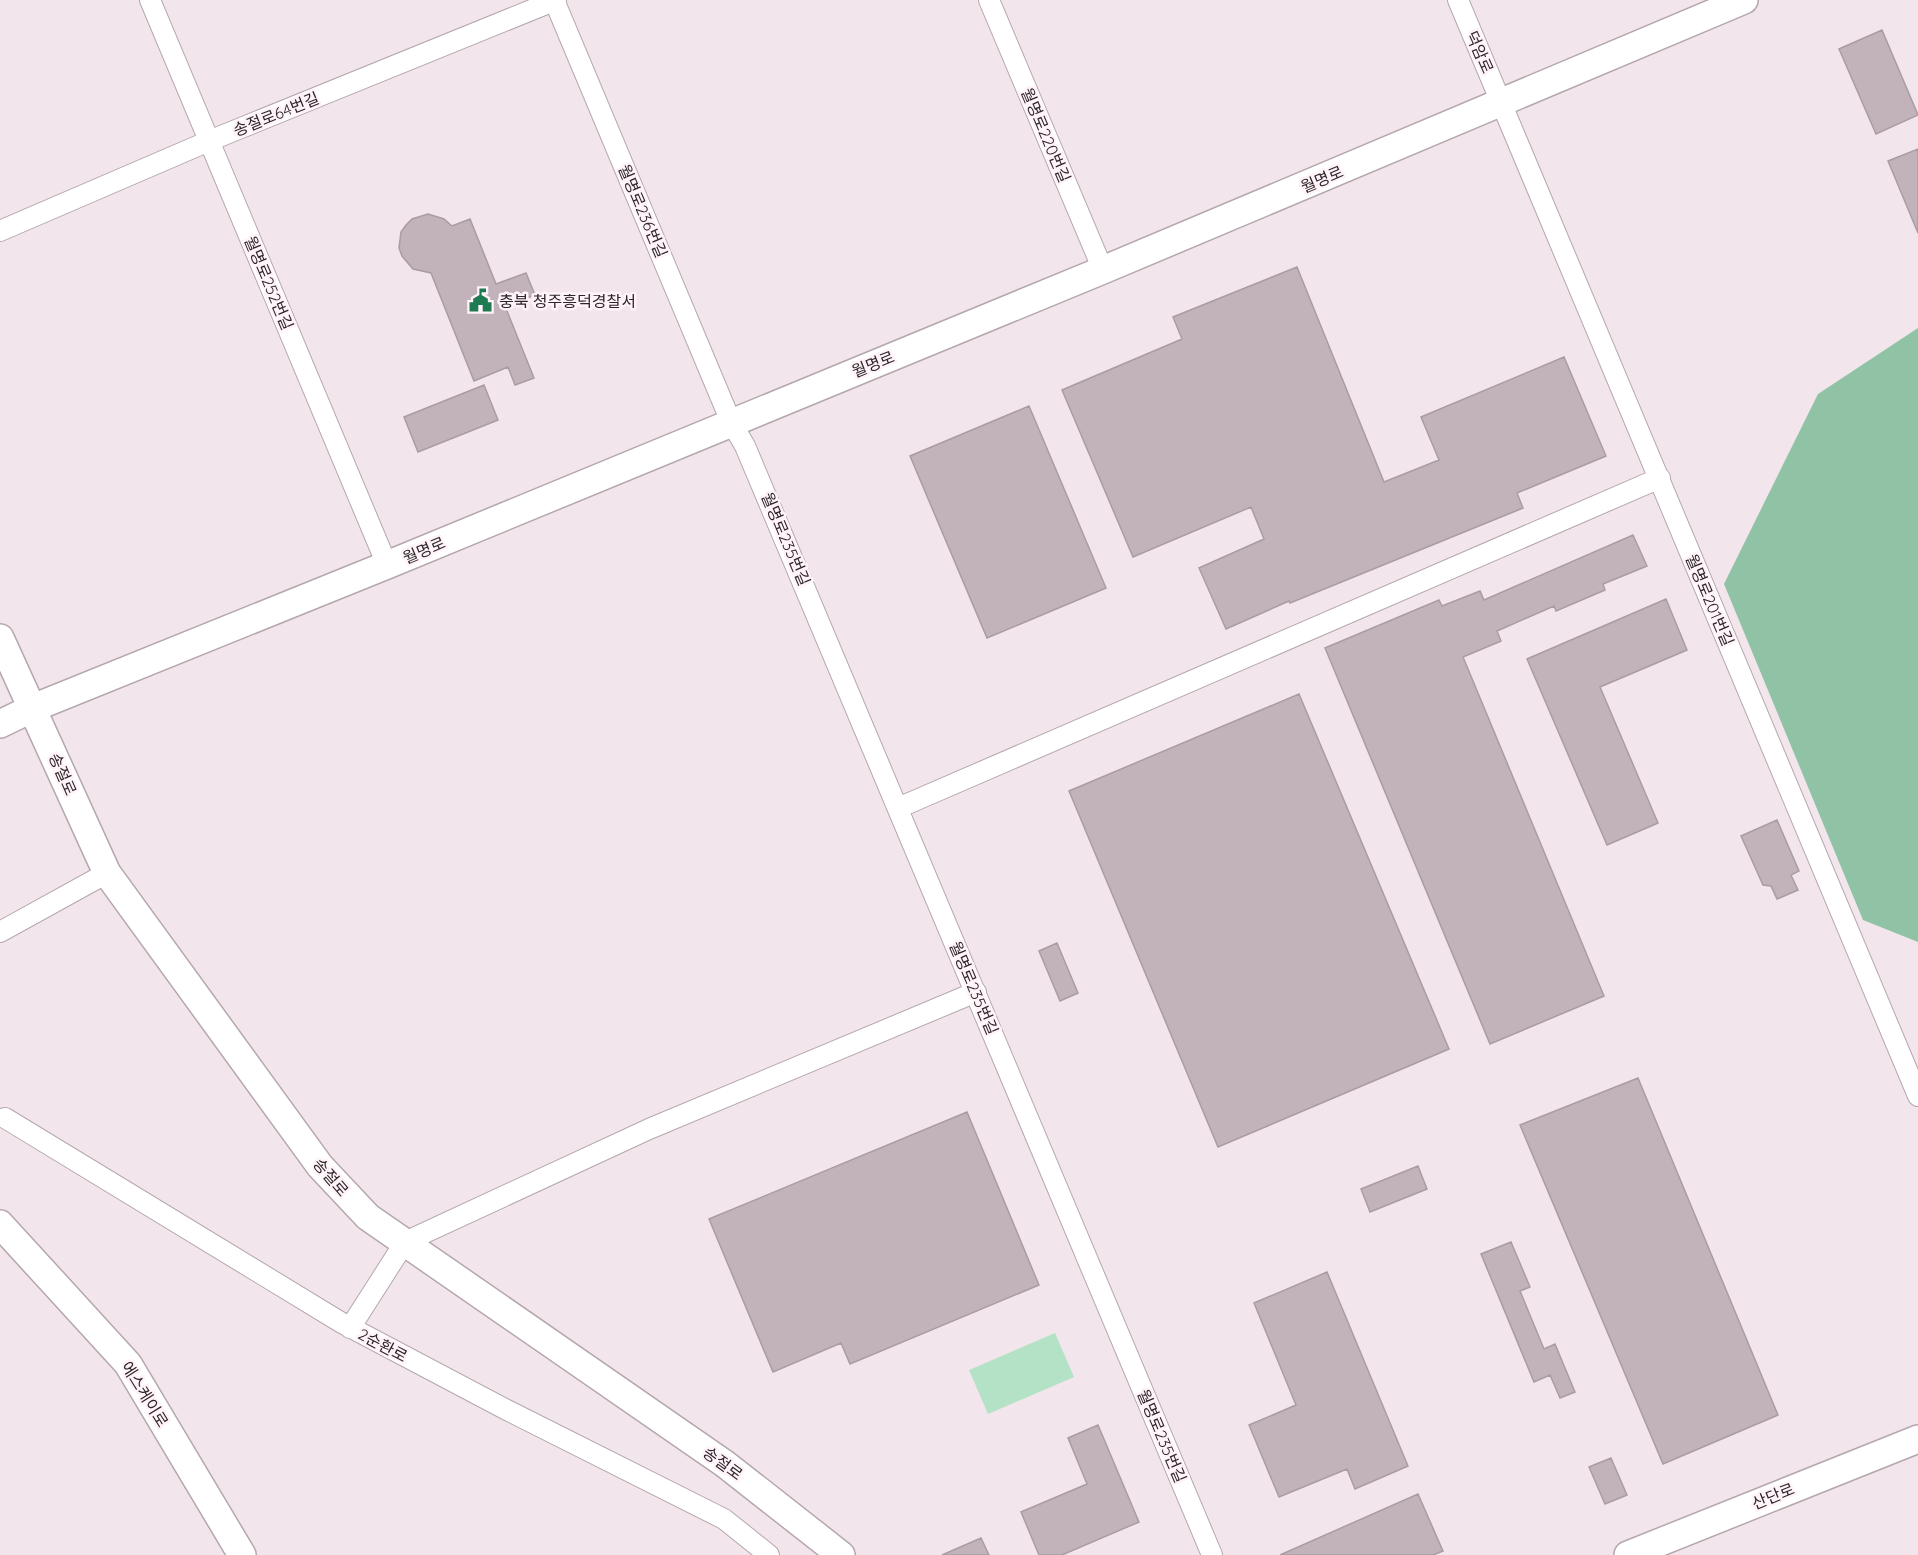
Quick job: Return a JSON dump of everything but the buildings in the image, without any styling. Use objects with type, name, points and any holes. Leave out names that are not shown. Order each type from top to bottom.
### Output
[{"type":"street","name":"월명로252번길","points":[[150,0],[387,565]]},
{"type":"street","name":"송절로64번길","points":[[0,231],[209,141],[555,0]]},
{"type":"street","name":"월명로236번길","points":[[555,0],[731,422]]},
{"type":"street","name":"월명로220번길","points":[[989,0],[1103,270]]},
{"type":"street","name":"덕암로","points":[[1458,0],[1503,103]]},
{"type":"street","name":"월명로","points":[[0,724],[33,708],[1103,270],[1744,0]]},
{"type":"street","name":"월명로201번길","points":[[1503,103],[1918,1096]]},
{"type":"street","name":"월명로235번길","points":[[731,422],[745,446],[1212,1555]]},
{"type":"street","points":[[898,808],[1660,478]]},
{"type":"street","name":"송절로","points":[[0,638],[107,873],[320,1166],[368,1217],[725,1464],[842,1555]]},
{"type":"street","points":[[0,932],[107,873]]},
{"type":"street","points":[[350,1328],[405,1242],[649,1129],[976,992]]},
{"type":"street","name":"2순환로","points":[[5,1118],[350,1328],[724,1519],[769,1555]]},
{"type":"street","name":"에스케이로","points":[[0,1224],[128,1364],[242,1555]]},
{"type":"street","name":"산단로","points":[[1628,1555],[1918,1439]]},
{"type":"green space","points":[[1918,328],[1918,942],[1863,920],[1724,584],[1818,394]]},
{"type":"green space","points":[[1055,1333],[1074,1377],[988,1414],[969,1370]]},
{"type":"place","name":"충북 청주흥덕경찰서","points":[[481,301]]}]
